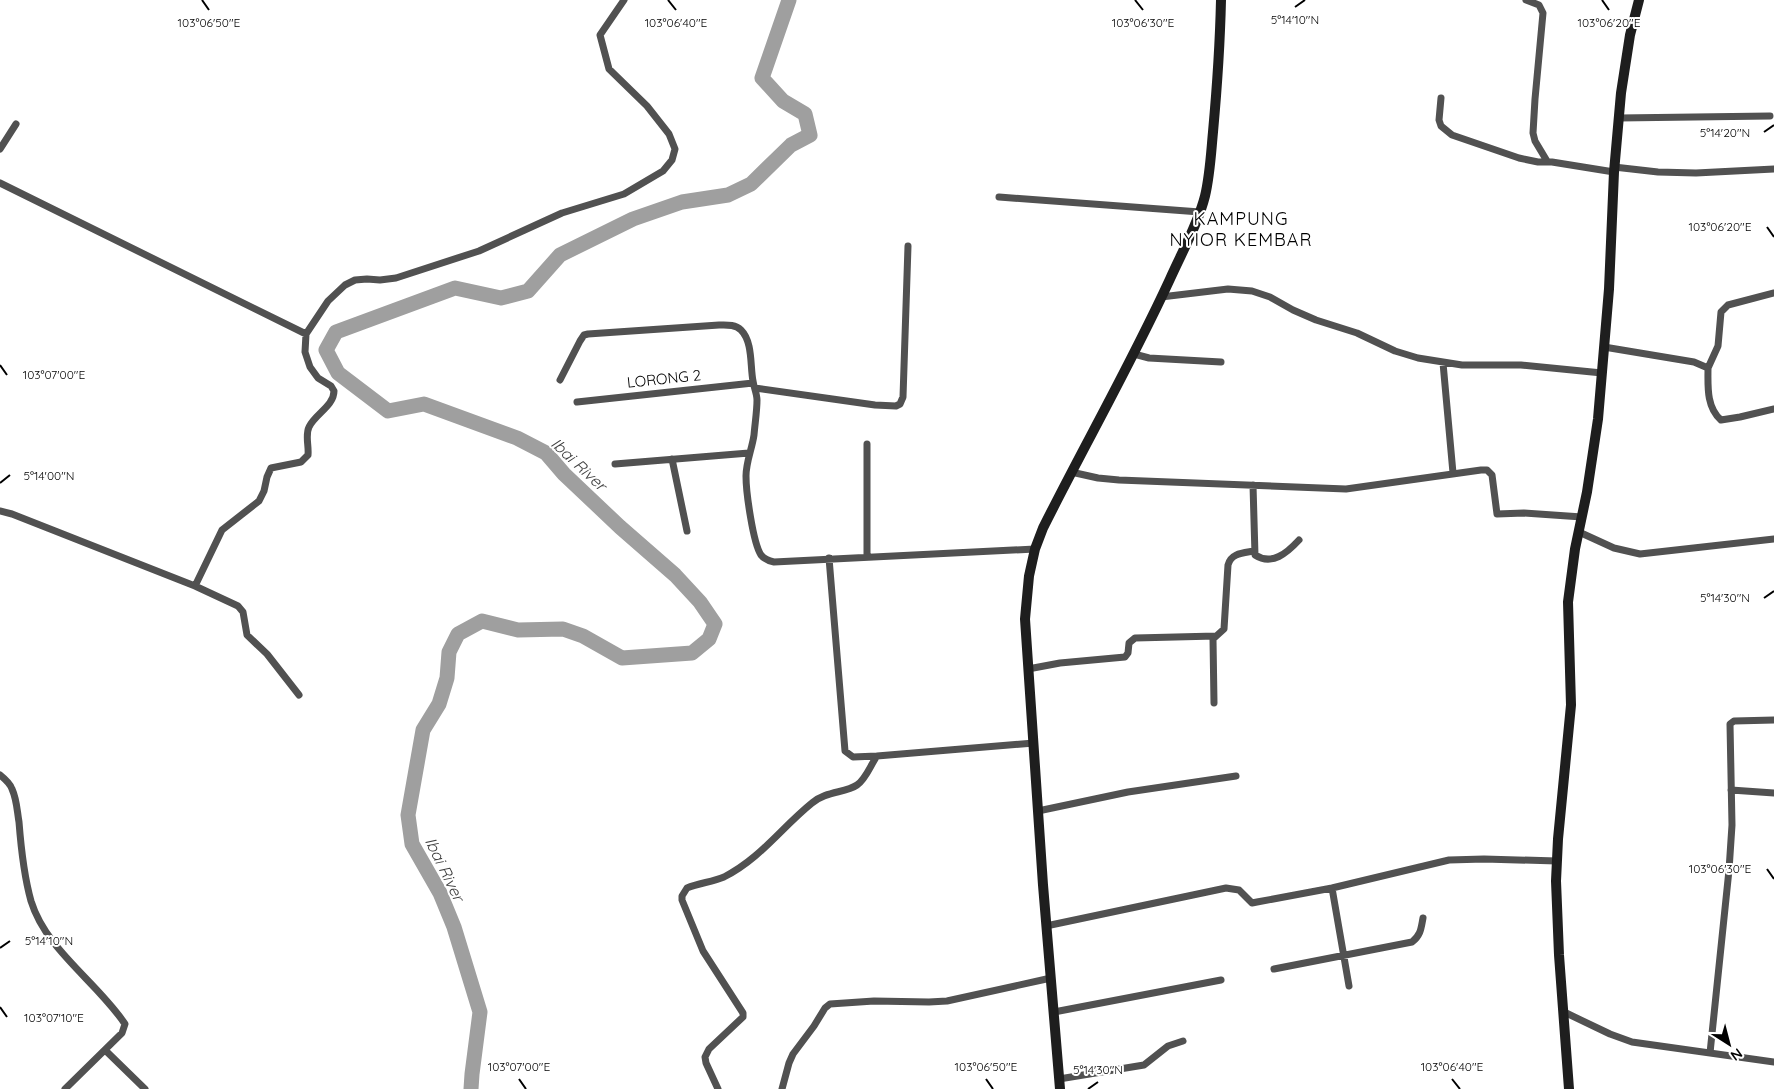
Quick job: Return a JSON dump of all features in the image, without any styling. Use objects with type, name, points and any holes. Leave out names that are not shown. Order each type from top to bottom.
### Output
[{"type":"main road","points":[[1060,1084],[1046,926],[1028,669],[1025,619],[1026,600],[1035,549],[1043,528],[1134,354],[1200,212],[1205,195],[1211,154],[1220,43],[1221,0]]},
{"type":"main road","points":[[1569,1089],[1556,910],[1557,861],[1571,705],[1568,602],[1572,564],[1595,444],[1609,289],[1614,169],[1619,118],[1630,35],[1639,0]]},
{"type":"street","points":[[195,586],[222,530],[259,501],[271,468],[301,462],[308,455],[307,433],[309,427],[334,396],[334,391],[331,386],[318,378],[310,367],[305,352],[306,334],[328,301],[345,285],[355,280],[396,278],[479,251],[562,213],[624,194],[664,171],[672,160],[675,149],[669,134],[647,106],[607,66],[600,35],[624,0]]},
{"type":"street","points":[[1526,0],[1539,5],[1543,12],[1533,133],[1535,141],[1547,161]]},
{"type":"street","points":[[1441,98],[1439,120],[1445,131],[1511,156],[1538,162],[1547,161],[1658,172],[1774,169]]},
{"type":"street","points":[[1619,118],[1770,116]]},
{"type":"street","points":[[0,149],[16,124]]},
{"type":"street","points":[[0,183],[306,334]]},
{"type":"street","points":[[999,197],[1200,212]]},
{"type":"street","name":"LORONG 2","points":[[577,402],[754,385],[875,405],[896,406],[900,404],[903,397],[908,246]]},
{"type":"street","points":[[1161,296],[1228,289],[1258,292],[1316,320],[1357,333],[1394,351],[1418,358],[1462,366],[1521,364],[1602,373]]},
{"type":"street","points":[[1774,292],[1728,305],[1724,308],[1721,312],[1718,346],[1708,368],[1710,403],[1721,420],[1774,409]]},
{"type":"street","points":[[560,380],[580,341],[588,334],[730,324],[742,331],[746,340],[757,398],[746,476],[755,539],[760,554],[766,560],[774,562],[1035,549]]},
{"type":"street","points":[[1604,347],[1694,362],[1708,368]]},
{"type":"street","points":[[1134,354],[1149,358],[1221,362]]},
{"type":"street","points":[[1443,363],[1454,473]]},
{"type":"street","points":[[867,444],[867,557]]},
{"type":"street","points":[[615,464],[749,453]]},
{"type":"street","points":[[672,459],[687,531]]},
{"type":"street","points":[[1071,472],[1119,480],[1346,489],[1481,470],[1490,472],[1493,480],[1497,514],[1524,513],[1582,517]]},
{"type":"street","points":[[1253,485],[1255,555],[1259,558],[1274,558],[1289,551],[1299,540]]},
{"type":"street","points":[[0,512],[12,514],[195,586],[241,609],[247,635],[267,654],[299,695]]},
{"type":"street","points":[[1579,532],[1614,548],[1640,554],[1774,539]]},
{"type":"street","points":[[1214,703],[1213,639],[1224,629],[1230,559],[1233,556],[1254,550]]},
{"type":"street","points":[[829,558],[845,751],[853,757],[877,756],[1034,743]]},
{"type":"street","points":[[1028,669],[1060,663],[1124,657],[1128,653],[1129,643],[1136,638],[1216,636]]},
{"type":"street","points":[[1710,1053],[1728,884],[1731,834],[1730,724],[1734,721],[1774,720]]},
{"type":"street","points":[[718,1089],[704,1057],[709,1049],[743,1017],[743,1013],[703,951],[682,900],[683,892],[694,885],[721,878],[751,859],[767,847],[812,803],[828,794],[857,785],[877,756]]},
{"type":"street","points":[[0,775],[12,786],[15,796],[21,848],[30,896],[38,916],[48,935],[59,949],[100,991],[125,1024],[122,1033],[65,1089]]},
{"type":"street","points":[[1038,811],[1128,792],[1236,776]]},
{"type":"street","points":[[1731,790],[1774,793]]},
{"type":"street","points":[[1046,926],[1226,888],[1239,890],[1252,903],[1332,888],[1456,859],[1557,861]]},
{"type":"street","points":[[1332,888],[1349,986]]},
{"type":"street","points":[[1274,969],[1412,942],[1421,932],[1423,918]]},
{"type":"street","points":[[782,1089],[788,1063],[793,1054],[825,1008],[830,1004],[874,1000],[947,1001],[1051,978]]},
{"type":"street","points":[[1054,1012],[1221,980]]},
{"type":"street","points":[[1564,1012],[1610,1034],[1632,1042],[1774,1062]]},
{"type":"street","points":[[1060,1084],[1144,1065],[1168,1046],[1183,1041]]},
{"type":"street","points":[[105,1050],[145,1089]]},
{"type":"waterway","name":"Ibai River","points":[[471,1089],[480,1012],[454,927],[440,893],[412,844],[408,815],[423,730],[439,704],[447,678],[449,652],[458,634],[482,621],[518,630],[563,629],[583,636],[622,658],[692,653],[709,639],[715,624],[700,602],[675,575],[620,527],[564,474],[546,453],[517,438],[424,404],[388,411],[338,373],[326,350],[336,332],[455,288],[501,298],[528,291],[560,255],[633,219],[682,202],[728,195],[751,184],[791,145],[810,135],[805,114],[783,101],[762,78],[789,0]]},
{"type":"district","name":"KAMPUNG NYIOR KEMBAR","points":[[1241,229]]}]
